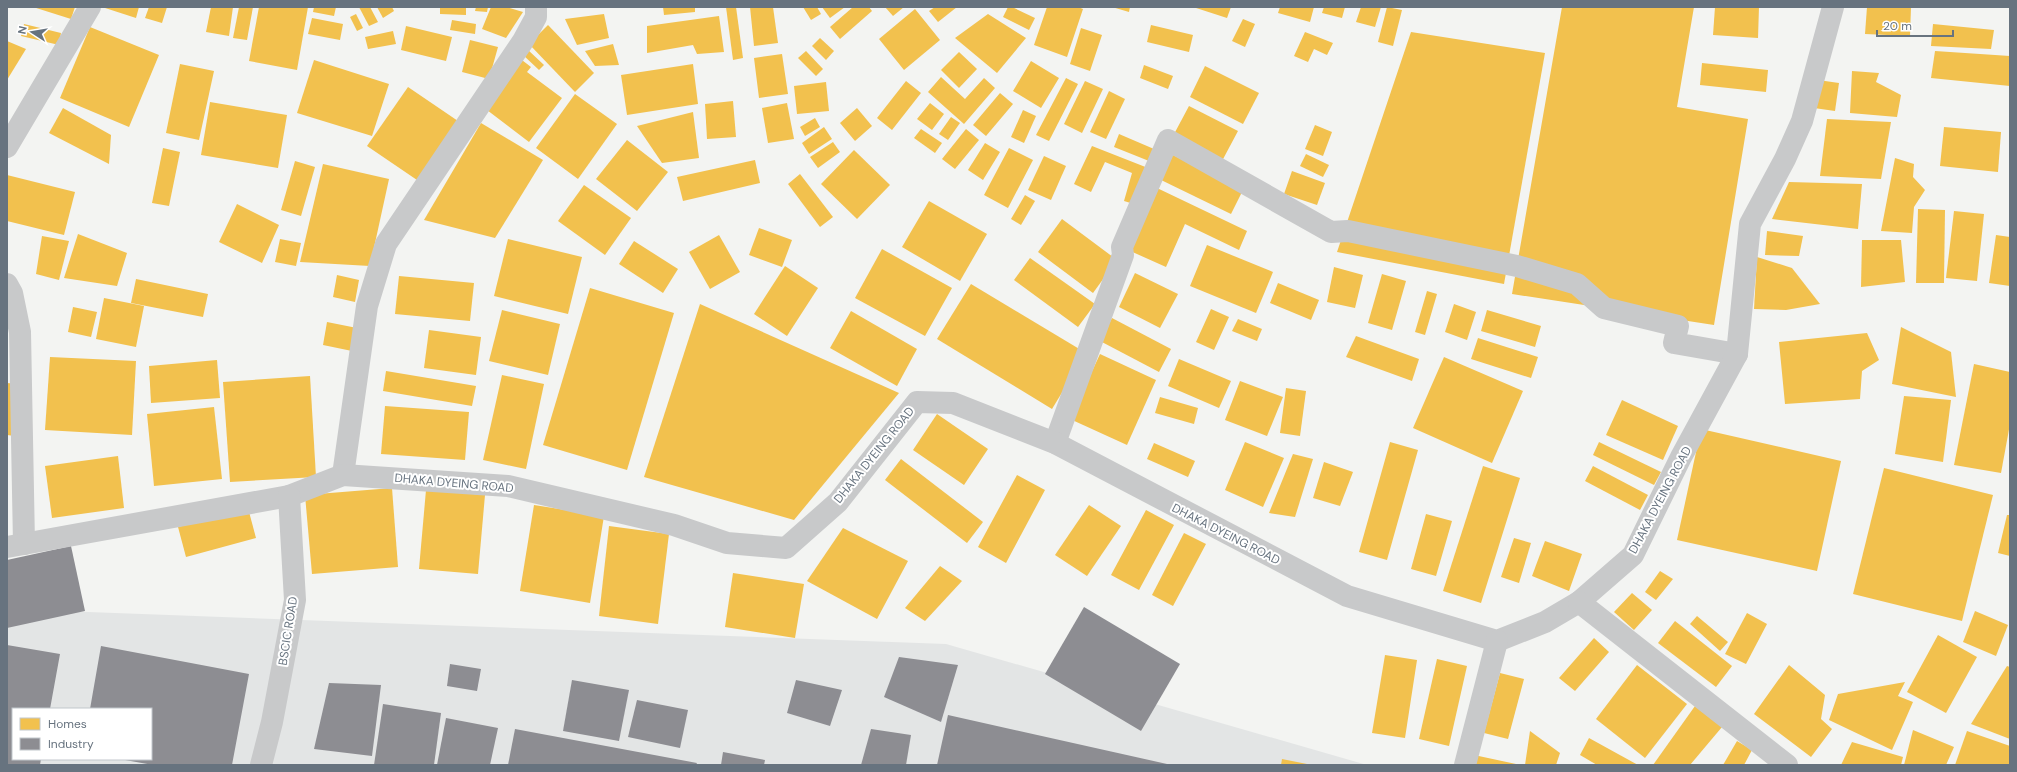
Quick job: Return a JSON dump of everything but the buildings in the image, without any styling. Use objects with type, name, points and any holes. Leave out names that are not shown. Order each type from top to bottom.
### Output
[{"type":"street","points":[[7,147],[90,7]]},
{"type":"street","points":[[343,475],[367,306],[386,244],[523,41],[536,17],[536,7]]},
{"type":"street","name":"DHAKA DYEING ROAD","points":[[15,546],[289,496],[343,475],[508,486],[674,525],[727,544],[786,548],[838,502],[917,402],[953,404],[1055,443],[1347,596],[1497,641],[1545,622],[1579,602],[1633,554],[1682,457],[1737,354],[1750,224],[1785,158],[1802,121],[1833,7]]},
{"type":"street","points":[[1055,443],[1123,255],[1122,246],[1168,140],[1331,232],[1348,231],[1517,266],[1577,284],[1604,308],[1678,326],[1674,344],[1737,354]]},
{"type":"street","points":[[7,284],[12,293],[15,546]]},
{"type":"street","name":"BSCIC ROAD","points":[[261,765],[272,722],[295,600],[289,496]]},
{"type":"street","points":[[1579,602],[1787,765]]},
{"type":"street","points":[[1465,765],[1497,641]]},
{"type":"shaded area","points":[[7,609],[946,644],[1367,765],[7,765]]}]
